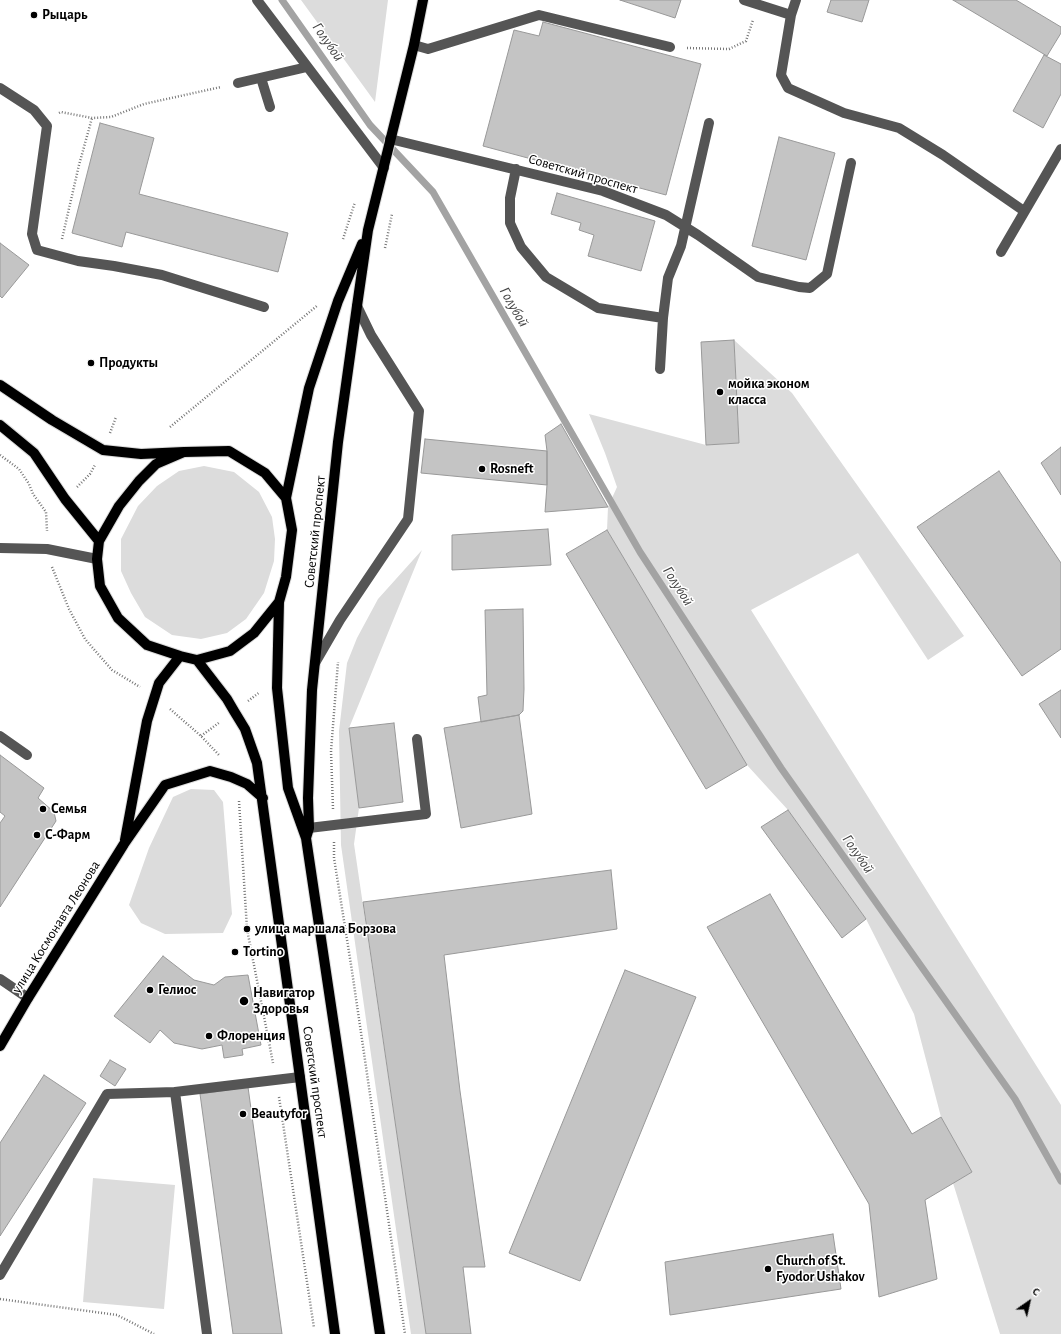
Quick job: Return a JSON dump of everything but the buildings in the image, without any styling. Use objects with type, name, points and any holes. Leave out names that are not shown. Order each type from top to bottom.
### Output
[{"type":"main road","name":"Советский проспект","points":[[306,838],[309,828],[308,798],[311,698],[338,442],[368,230],[414,45],[423,0]]},
{"type":"main road","name":"Советский проспект","points":[[286,498],[309,388],[338,302],[368,230]]},
{"type":"main road","points":[[0,385],[52,420],[103,450],[141,454],[184,452],[229,452],[265,473],[286,498],[292,530],[286,577],[279,602],[254,632],[230,651],[197,660],[147,645],[118,618],[100,586],[97,559],[99,541],[119,506],[139,481],[156,464],[184,452]]},
{"type":"main road","points":[[0,425],[34,453],[65,499],[99,541]]},
{"type":"main road","name":"Советский проспект","points":[[279,602],[277,688],[288,788],[306,838],[380,1334]]},
{"type":"main road","name":"улица Космонавта Леонова","points":[[124,844],[147,721],[159,683],[180,656]]},
{"type":"main road","name":"Советский проспект","points":[[197,660],[227,699],[244,729],[257,763],[263,798],[335,1334]]},
{"type":"main road","name":"улица Космонавта Леонова","points":[[0,1046],[28,998],[124,844],[165,785],[210,771],[231,777],[246,784],[263,798]]},
{"type":"street","points":[[257,0],[384,168]]},
{"type":"street","points":[[744,0],[791,15]]},
{"type":"street","points":[[796,0],[791,15],[781,75],[788,88],[844,113],[899,128],[943,155],[1024,211]]},
{"type":"street","points":[[414,45],[428,50],[539,15],[670,47]]},
{"type":"street","points":[[238,83],[307,67]]},
{"type":"street","points":[[261,78],[270,108]]},
{"type":"street","points":[[0,88],[34,110],[47,126],[32,234],[37,250],[78,261],[114,266],[162,276],[264,307]]},
{"type":"street","points":[[660,369],[663,318],[668,278],[682,246],[685,226],[709,122]]},
{"type":"street","name":"Советский проспект","points":[[390,139],[602,191],[666,215],[685,226],[758,277],[799,287],[810,288],[827,274],[851,163]]},
{"type":"street","points":[[1001,252],[1061,149]]},
{"type":"street","name":"Советский проспект","points":[[516,169],[510,198],[510,223],[521,247],[546,277],[598,308],[663,318]]},
{"type":"street","points":[[315,663],[340,620],[408,519],[419,410],[371,335],[357,306]]},
{"type":"street","points":[[0,548],[48,549],[97,559]]},
{"type":"street","points":[[0,736],[27,756]]},
{"type":"street","points":[[309,828],[426,814],[417,739]]},
{"type":"street","points":[[0,979],[28,998]]},
{"type":"street","points":[[0,1275],[107,1094],[175,1092],[300,1077]]},
{"type":"street","points":[[175,1092],[207,1334]]},
{"type":"path","points":[[670,47],[730,49],[746,41],[757,4]]},
{"type":"path","points":[[41,119],[61,112],[92,118],[111,117],[144,104],[238,83]]},
{"type":"path","points":[[61,246],[79,165],[92,118]]},
{"type":"path","points":[[341,245],[357,195]]},
{"type":"path","points":[[385,250],[393,212]]},
{"type":"path","points":[[170,427],[319,304]]},
{"type":"path","points":[[46,512],[65,499],[90,474],[103,450],[116,417]]},
{"type":"path","points":[[0,455],[19,469],[29,484],[33,494],[46,512],[48,549],[54,573],[68,608],[85,639],[112,670],[155,696],[201,736],[227,763],[239,801],[247,929],[276,1080],[315,1334]]},
{"type":"path","points":[[338,657],[330,751],[334,858],[352,970],[405,1334]]},
{"type":"path","points":[[0,1299],[117,1315],[154,1334]]},
{"type":"shaded area","points":[[301,0],[388,0],[375,102]]},
{"type":"shaded area","points":[[734,340],[792,393],[964,636],[928,660],[858,553],[751,610],[1061,1105],[1061,1334],[1000,1334],[953,1183],[972,1172],[941,1117],[914,1014],[866,919],[788,810],[747,765],[607,530],[608,507],[617,487],[589,414],[706,445],[739,443]]},
{"type":"shaded area","points":[[204,466],[234,472],[259,492],[272,517],[275,539],[274,561],[264,593],[246,619],[227,633],[201,639],[172,635],[145,617],[131,593],[121,571],[121,539],[138,506],[157,486],[179,471]]},
{"type":"shaded area","points":[[422,550],[349,728],[359,808],[354,844],[426,1334],[411,1334],[341,845],[339,731],[347,663],[357,638],[378,599]]},
{"type":"shaded area","points":[[191,789],[214,790],[223,802],[232,914],[223,933],[165,934],[141,923],[129,905],[149,848],[173,797]]},
{"type":"shaded area","points":[[93,1178],[175,1185],[164,1309],[83,1302]]},
{"type":"waterway","name":"Голубой","points":[[282,0],[370,125],[433,192],[640,552],[781,768],[1015,1099],[1061,1181]]},
{"type":"place","name":"Рыцарь","points":[[34,15]]},
{"type":"place","name":"Продукты","points":[[91,363]]},
{"type":"place","name":"мойка эконом класса","points":[[720,392]]},
{"type":"place","name":"Rosneft","points":[[482,469]]},
{"type":"place","name":"Семья","points":[[43,809]]},
{"type":"place","name":"С-Фарм","points":[[37,835]]},
{"type":"place","name":"улица маршала Борзова","points":[[247,929]]},
{"type":"place","name":"Tortino","points":[[235,952]]},
{"type":"place","name":"Гелиос","points":[[150,990]]},
{"type":"place","name":"Навигатор Здоровья","points":[[244,1001]]},
{"type":"place","name":"Флоренция","points":[[209,1036]]},
{"type":"place","name":"Beautyfor","points":[[243,1114]]},
{"type":"place","name":"Church of St. Fyodor Ushakov","points":[[768,1269]]}]
